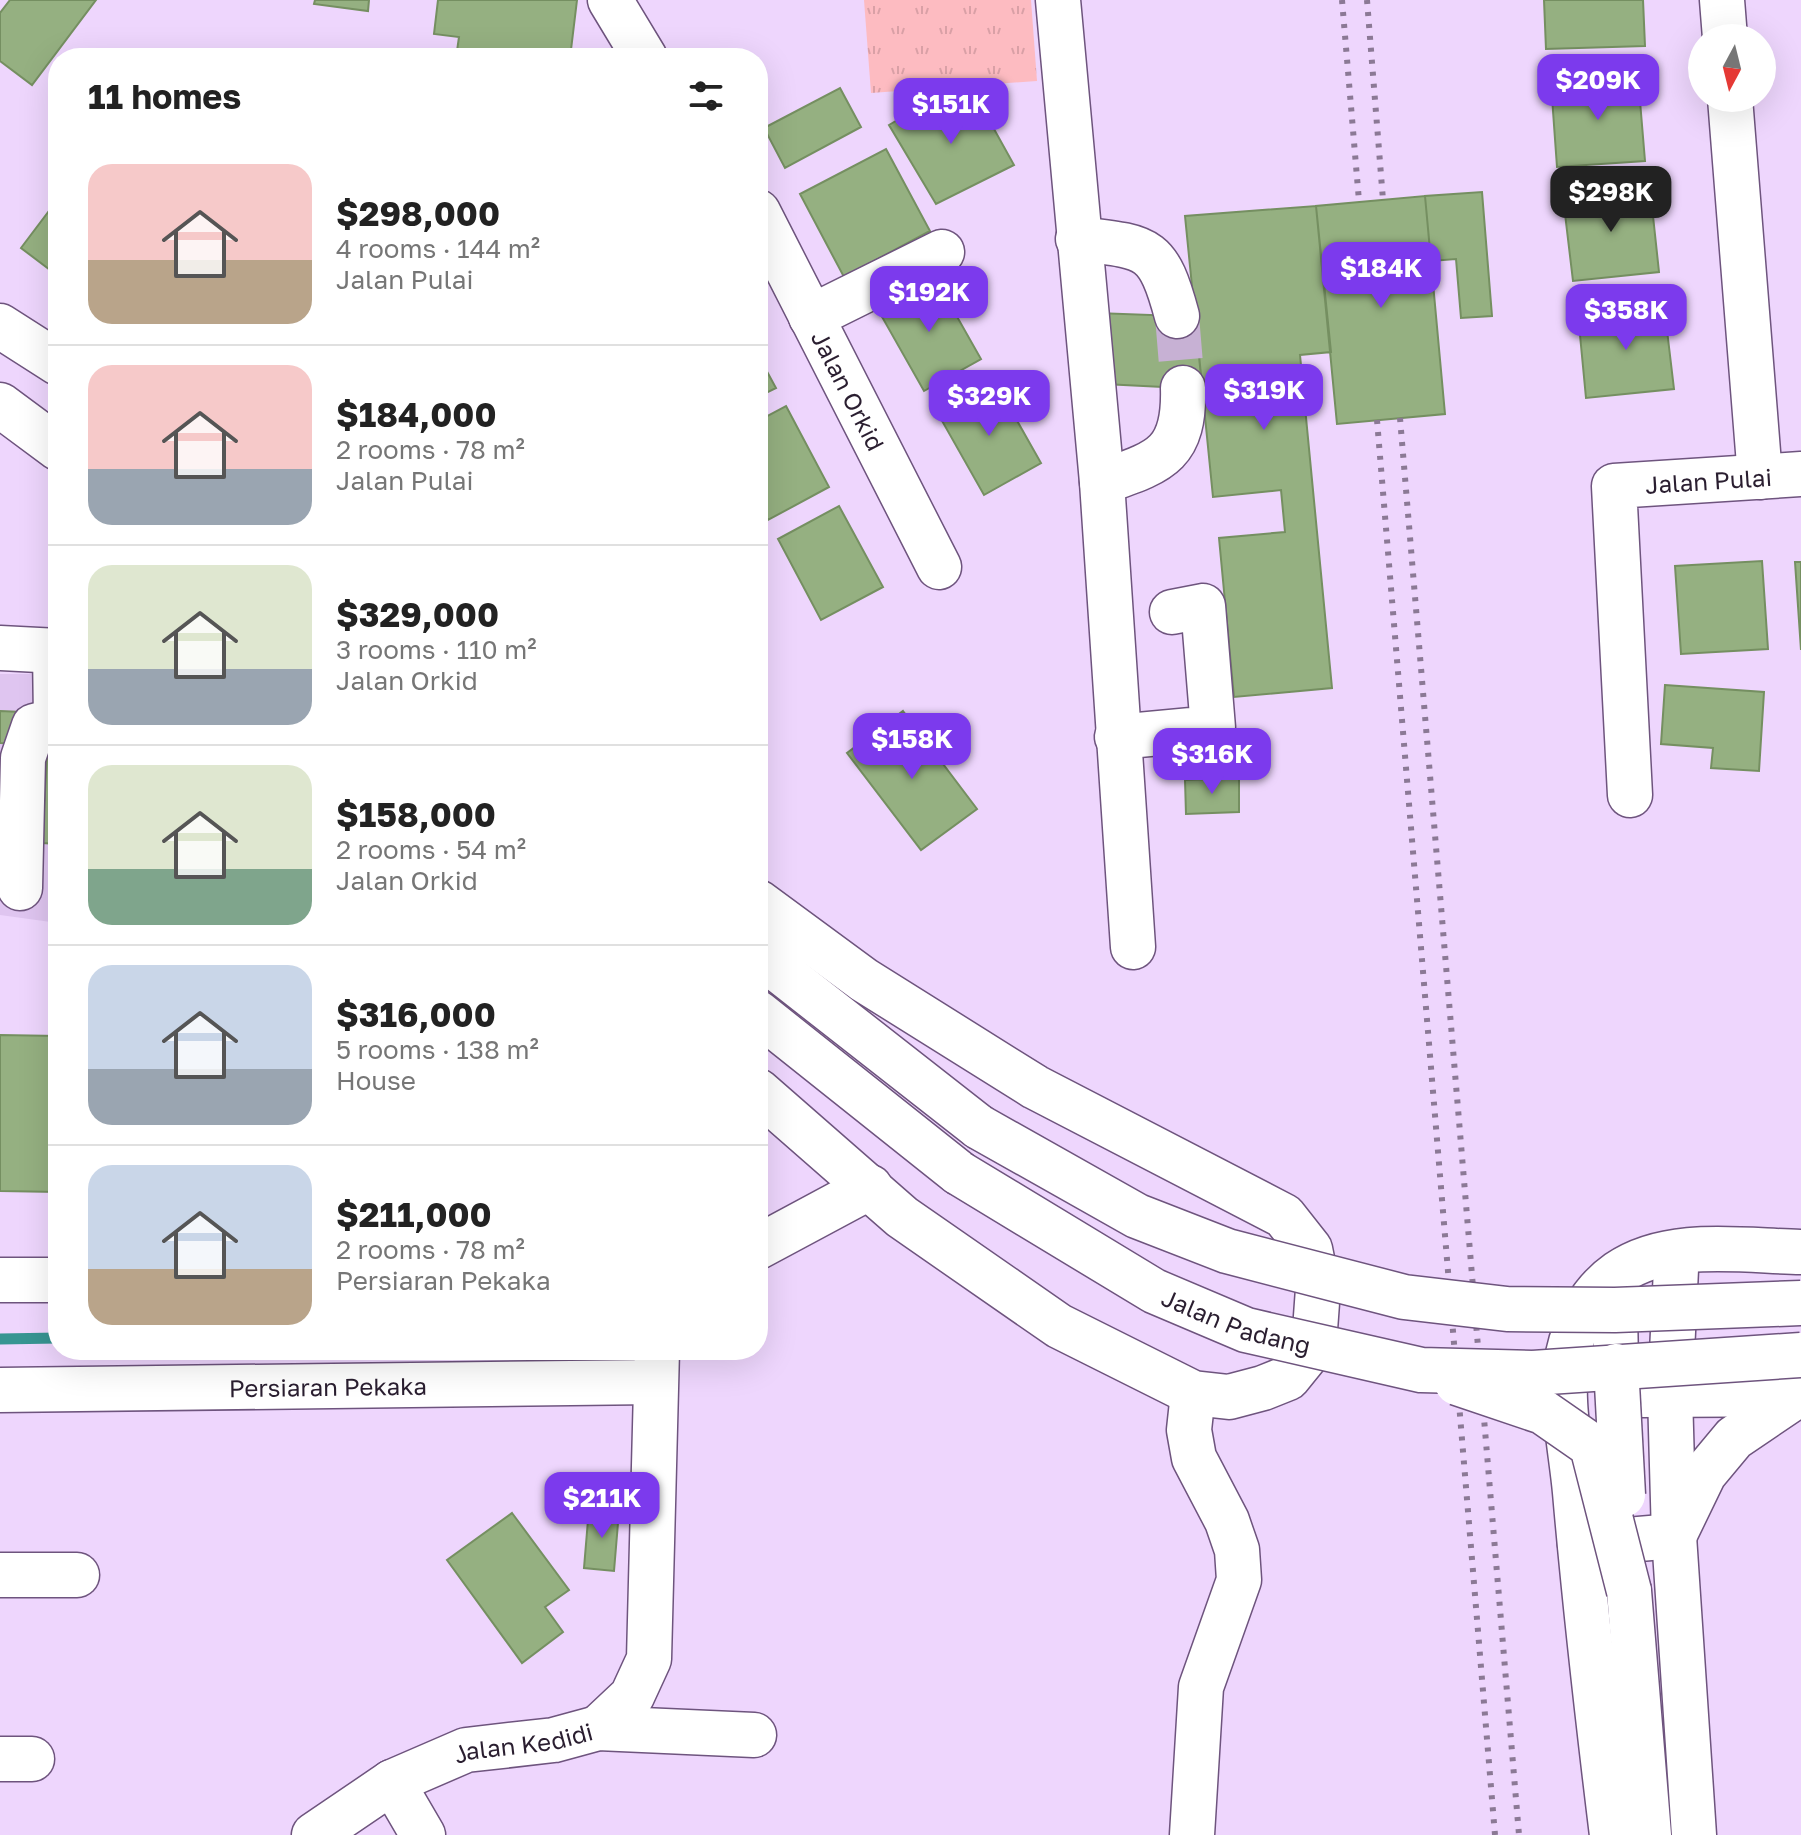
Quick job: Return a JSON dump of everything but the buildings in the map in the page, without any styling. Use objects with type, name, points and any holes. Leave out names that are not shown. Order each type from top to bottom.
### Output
[{"type":"street","points":[[610,0],[639,48]]},
{"type":"street","points":[[1058,0],[1102,482],[1133,947]]},
{"type":"street","points":[[1722,0],[1724,24]]},
{"type":"street","points":[[1732,112],[1781,476]]},
{"type":"street","name":"Jalan Orkid","points":[[768,232],[939,567]]},
{"type":"street","points":[[1078,239],[1129,245],[1151,255],[1166,274],[1177,316]]},
{"type":"street","points":[[811,317],[942,252]]},
{"type":"street","points":[[0,326],[48,357]]},
{"type":"street","points":[[1102,482],[1147,466],[1166,455],[1178,439],[1184,415],[1183,388]]},
{"type":"street","points":[[0,405],[48,441]]},
{"type":"street","name":"Jalan Pulai","points":[[1630,795],[1614,486],[1781,476]]},
{"type":"street","points":[[1117,737],[1213,728],[1203,606],[1172,612]]},
{"type":"street","points":[[0,648],[48,650]]},
{"type":"street","points":[[20,888],[23,758],[34,726],[48,722]]},
{"type":"street","points":[[1124,844],[1153,891]]},
{"type":"street","points":[[768,909],[864,980],[1035,1087],[1284,1216],[1310,1249],[1318,1289],[1315,1330],[1305,1357],[1288,1378],[1263,1388],[1229,1397],[1193,1393],[1059,1326],[902,1217],[768,1100]]},
{"type":"street","points":[[768,962],[979,1127],[1137,1216],[1227,1251],[1404,1297],[1507,1309],[1615,1310],[1801,1303]]},
{"type":"street","name":"Jalan Padang","points":[[768,1021],[959,1173],[1154,1291],[1246,1330],[1421,1370],[1533,1373],[1729,1362],[1800,1381]]},
{"type":"street","points":[[768,1242],[870,1187]]},
{"type":"street","points":[[1677,1251],[1670,1394],[1674,1536],[1694,1835]]},
{"type":"street","points":[[1612,1835],[1566,1398],[1568,1354],[1580,1318],[1594,1294],[1619,1272],[1677,1251],[1801,1252]]},
{"type":"street","points":[[0,1280],[48,1280]]},
{"type":"street","points":[[1615,1310],[1629,1591],[1649,1835]]},
{"type":"street","points":[[598,1728],[632,1696],[649,1659],[656,1366]]},
{"type":"street","name":"Persiaran Pekaka","points":[[0,1390],[656,1366]]},
{"type":"street","points":[[1421,1370],[1543,1412],[1592,1446],[1629,1591]]},
{"type":"street","points":[[1566,1398],[1670,1394],[1800,1381]]},
{"type":"street","points":[[1674,1536],[1704,1474],[1734,1438],[1800,1381]]},
{"type":"street","points":[[1192,1835],[1201,1687],[1239,1580],[1237,1550],[1227,1521],[1194,1458],[1189,1430],[1193,1393]]},
{"type":"street","points":[[1580,1544],[1674,1536]]},
{"type":"street","points":[[0,1575],[77,1575]]},
{"type":"street","name":"Jalan Kedidi","points":[[314,1835],[392,1782],[466,1750],[554,1740],[598,1728],[754,1735]]},
{"type":"street","points":[[392,1782],[423,1835]]},
{"type":"shaded area","points":[[0,674],[48,674],[48,922],[0,915]]},
{"type":"green space","points":[[864,0],[1031,0],[1037,81],[871,93]]},
{"type":"waterway","points":[[0,1339],[48,1338]]},
{"type":"tunnel","points":[[1177,316],[1183,388]]},
{"type":"railway","points":[[1342,0],[1359,201]]},
{"type":"railway","points":[[1367,0],[1383,200]]},
{"type":"railway","points":[[1400,418],[1519,1835]]},
{"type":"railway","points":[[1377,420],[1495,1835]]}]
